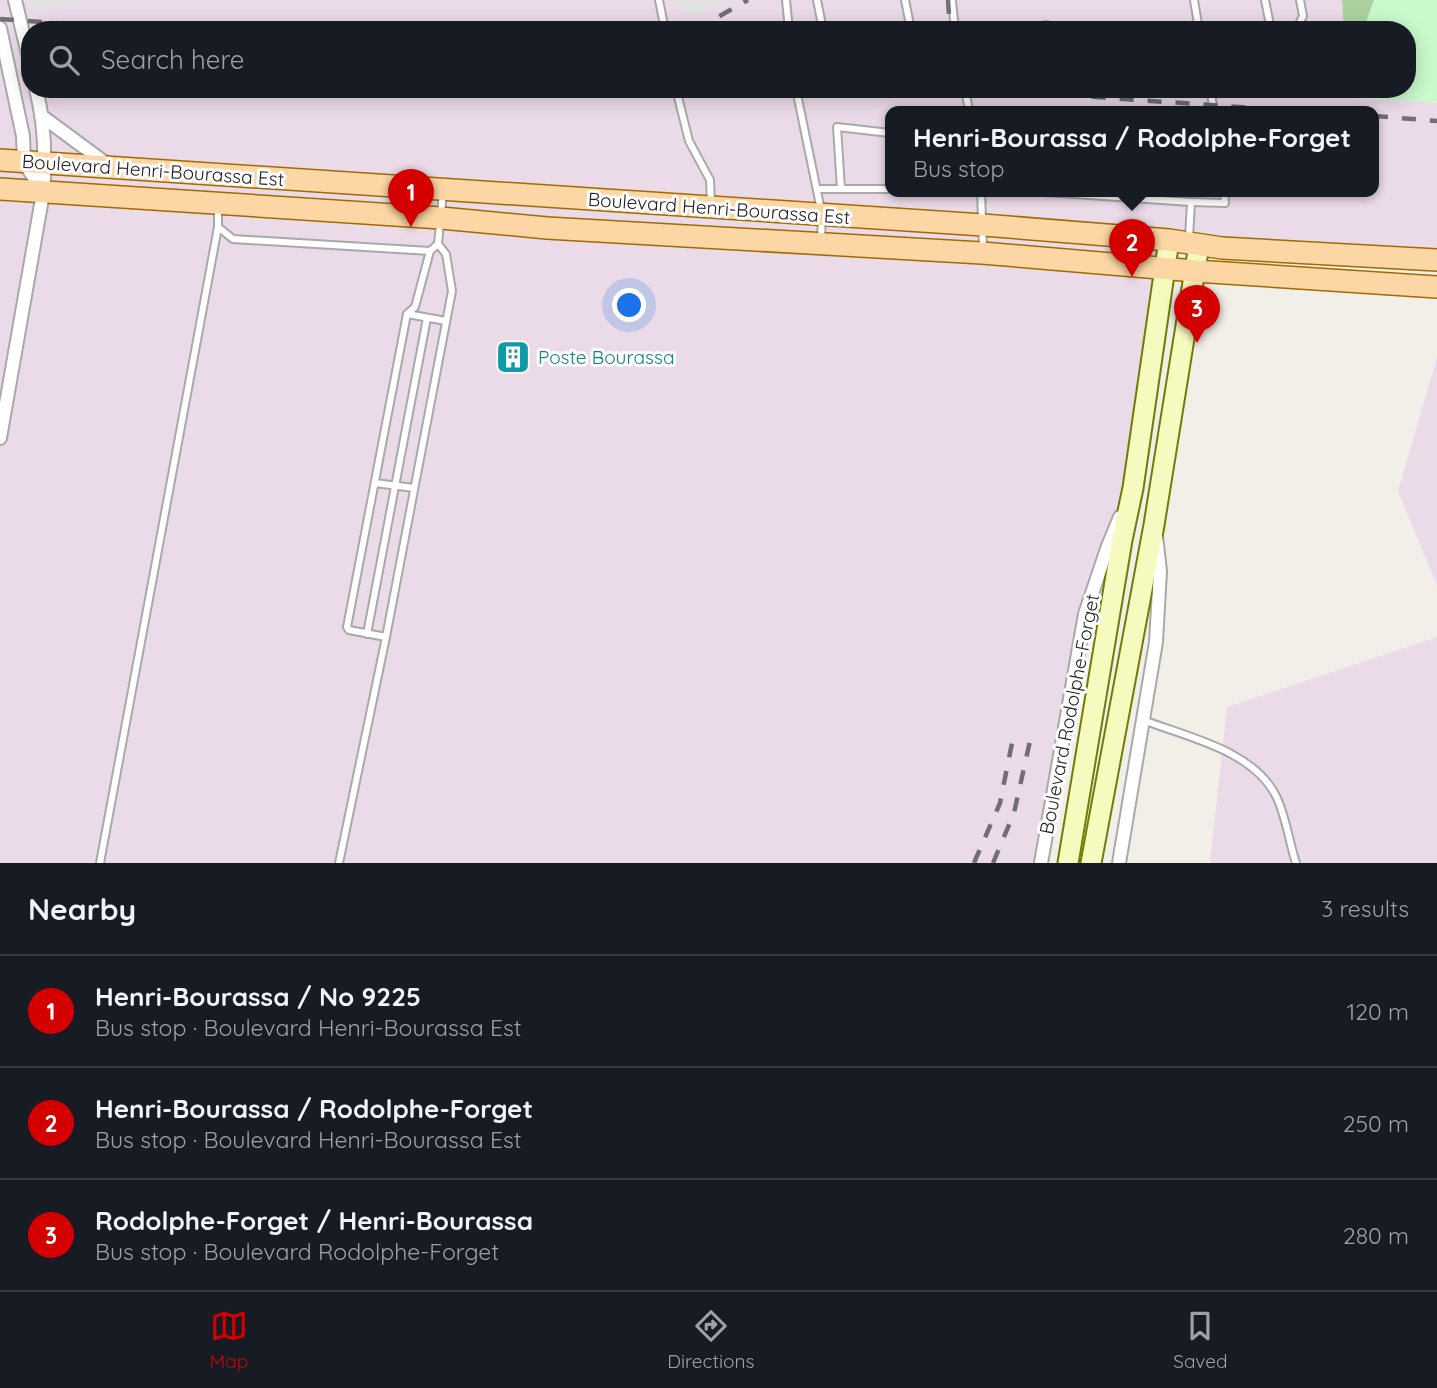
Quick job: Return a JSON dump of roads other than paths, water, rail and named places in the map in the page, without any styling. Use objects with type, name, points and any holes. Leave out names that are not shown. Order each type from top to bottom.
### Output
[{"type":"main road","name":"Boulevard Henri-Bourassa Est","points":[[0,160],[38,175],[218,204],[441,218],[547,228],[982,253],[1437,288]]},
{"type":"main road","name":"Boulevard Henri-Bourassa Est","points":[[0,189],[38,175],[111,167],[983,225],[1186,243],[1437,260]]},
{"type":"street","points":[[15,0],[21,25]]},
{"type":"street","points":[[0,28],[23,136],[38,175]]},
{"type":"street","points":[[0,438],[38,175],[43,117],[38,98]]},
{"type":"street","points":[[43,117],[111,167]]},
{"type":"street","points":[[1091,863],[1154,526],[1195,271],[1186,243]]},
{"type":"street","name":"Boulevard Rodolphe-Forget","points":[[1068,863],[1133,488],[1165,269],[1186,243]]},
{"type":"street","name":"Boulevard Rodolphe-Forget","points":[[1041,863],[1085,614],[1108,546],[1133,488]]},
{"type":"street","points":[[1119,863],[1156,642],[1160,593],[1158,545],[1154,526]]},
{"type":"lane","points":[[659,0],[663,21]]},
{"type":"lane","points":[[786,0],[788,21]]},
{"type":"lane","points":[[817,0],[821,21]]},
{"type":"lane","points":[[905,0],[909,21]]},
{"type":"lane","points":[[1194,0],[1198,21]]},
{"type":"lane","points":[[1265,0],[1269,21]]},
{"type":"lane","points":[[1300,0],[1303,16],[1300,21]]},
{"type":"lane","points":[[952,1],[955,21]]},
{"type":"lane","points":[[678,98],[689,141],[710,180],[711,208]]},
{"type":"lane","points":[[798,98],[822,215],[821,244]]},
{"type":"lane","points":[[841,189],[837,127],[885,132]]},
{"type":"lane","points":[[817,189],[885,189]]},
{"type":"lane","points":[[386,637],[349,630],[347,627],[407,314],[415,307],[430,251],[438,244],[443,190]]},
{"type":"lane","points":[[981,197],[982,253]]},
{"type":"lane","points":[[1118,197],[1226,203],[1225,197]]},
{"type":"lane","points":[[1186,243],[1191,202]]},
{"type":"lane","points":[[100,863],[218,227],[218,204]]},
{"type":"lane","points":[[218,227],[233,239],[430,251]]},
{"type":"lane","points":[[339,863],[386,637],[452,291],[446,254],[438,244]]},
{"type":"lane","points":[[407,314],[446,321]]},
{"type":"lane","points":[[367,634],[427,318]]},
{"type":"lane","points":[[374,483],[414,488]]},
{"type":"lane","points":[[1143,720],[1240,756],[1259,773],[1276,796],[1296,863]]},
{"type":"railway","points":[[711,21],[748,0]]},
{"type":"railway","points":[[948,0],[949,21]]},
{"type":"railway","points":[[0,19],[27,21]]},
{"type":"railway","points":[[1109,98],[1224,106]]},
{"type":"railway","points":[[1379,116],[1437,121]]},
{"type":"railway","points":[[974,863],[1000,803],[1013,738]]},
{"type":"railway","points":[[993,863],[1014,813],[1030,741]]},
{"type":"place","name":"Henri-Bourassa / No 9225","points":[[411,227]]},
{"type":"place","name":"Henri-Bourassa / Rodolphe-Forget","points":[[1132,277]]},
{"type":"place","name":"Rodolphe-Forget / Henri-Bourassa","points":[[1197,343]]},
{"type":"place","name":"Poste Bourassa","points":[[513,357]]}]
